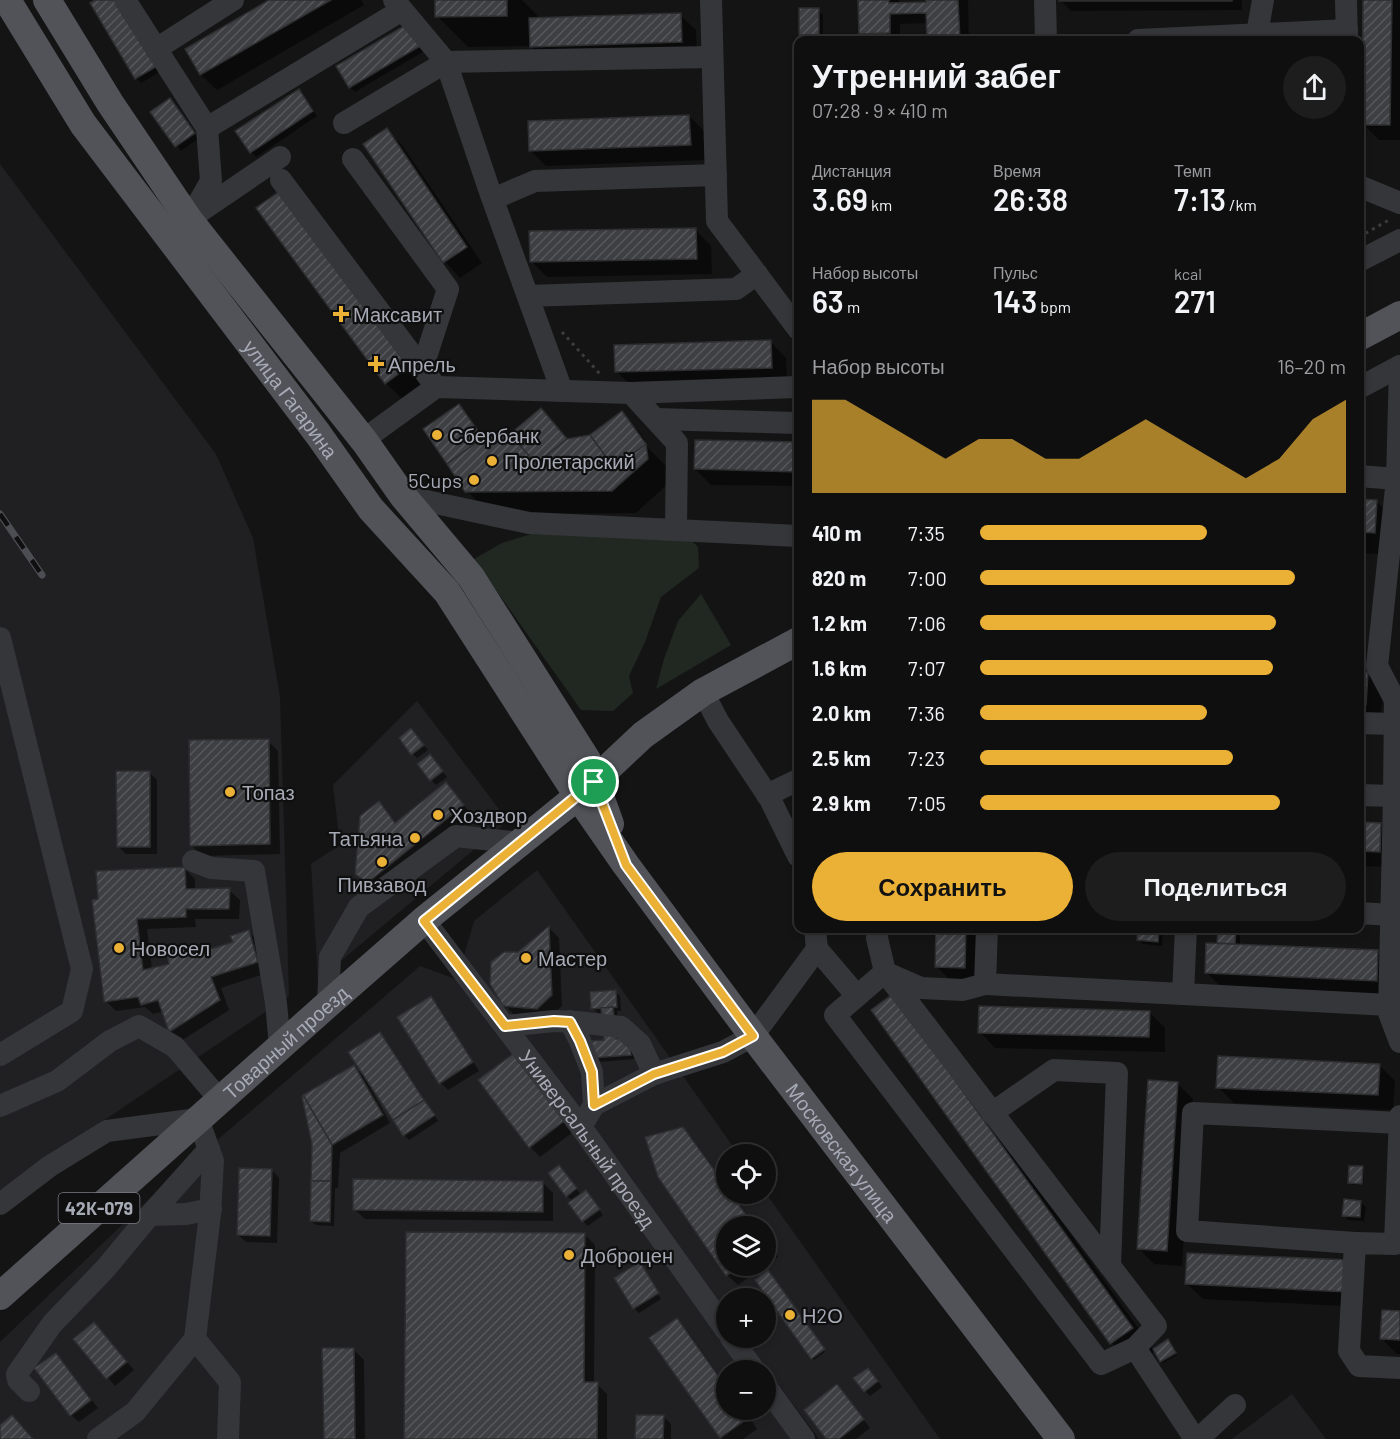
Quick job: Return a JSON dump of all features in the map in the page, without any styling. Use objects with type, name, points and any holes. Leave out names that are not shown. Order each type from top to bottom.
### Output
[{"type":"main road","name":"улица Гагарина","points":[[7,0],[83,124],[318,434],[371,509],[447,592],[586,789]]},
{"type":"main road","name":"улица Гагарина","points":[[48,0],[110,103],[189,220],[365,442],[403,496],[471,577],[587,760],[586,789]]},
{"type":"main road","points":[[1364,335],[1400,315]]},
{"type":"main road","name":"Товарный проезд","points":[[0,1296],[328,1004],[424,921],[586,789],[643,735],[703,692],[794,643]]},
{"type":"main road","name":"Московская улица","points":[[586,789],[626,865],[753,1036],[1061,1439]]},
{"type":"street","points":[[125,0],[207,128],[211,181],[189,220]]},
{"type":"street","points":[[156,49],[233,0]]},
{"type":"street","points":[[711,0],[717,221],[794,321]]},
{"type":"street","points":[[1045,0],[1046,36]]},
{"type":"street","points":[[1257,34],[1263,0]]},
{"type":"street","points":[[1316,36],[1347,35],[1346,0]]},
{"type":"street","points":[[207,128],[398,5],[446,62],[561,391]]},
{"type":"street","points":[[1217,36],[1257,34],[1275,36]]},
{"type":"street","points":[[344,123],[446,62],[712,57]]},
{"type":"street","points":[[189,220],[280,157]]},
{"type":"street","points":[[353,159],[448,289],[422,369]]},
{"type":"street","points":[[493,199],[535,181],[716,175]]},
{"type":"street","points":[[281,180],[435,387]]},
{"type":"street","points":[[1364,190],[1394,211]]},
{"type":"street","points":[[1364,258],[1400,240]]},
{"type":"street","points":[[528,296],[736,289],[757,274]]},
{"type":"street","points":[[1364,385],[1400,366],[1397,479],[1377,666],[1397,700],[1389,1013],[1400,1042]]},
{"type":"street","points":[[365,442],[370,435],[435,387],[625,393],[794,387]]},
{"type":"street","points":[[625,393],[655,419],[676,443],[676,529]]},
{"type":"street","points":[[655,419],[794,423]]},
{"type":"street","points":[[1364,476],[1397,479]]},
{"type":"street","points":[[403,496],[529,523],[794,536]]},
{"type":"street","points":[[0,638],[82,969],[72,1011],[0,1055]]},
{"type":"street","points":[[703,692],[718,721],[767,795],[794,848]]},
{"type":"street","points":[[1364,723],[1395,724]]},
{"type":"street","points":[[767,795],[794,782]]},
{"type":"street","points":[[1364,795],[1395,796]]},
{"type":"street","points":[[328,1004],[330,957],[360,907],[456,836],[521,843]]},
{"type":"street","points":[[193,861],[211,868],[254,871],[276,1003],[280,1046]]},
{"type":"street","points":[[1364,913],[1392,915]]},
{"type":"street","name":"Универсальный проезд","points":[[424,921],[581,1127],[716,1316]]},
{"type":"street","points":[[878,933],[885,972],[1156,1326],[1135,1348],[1101,1364],[835,1015],[885,972]]},
{"type":"street","points":[[985,984],[987,933]]},
{"type":"street","points":[[1183,994],[1186,933]]},
{"type":"street","points":[[581,1127],[594,1105],[654,1074],[723,1052],[753,1036],[816,939],[857,996]]},
{"type":"street","points":[[885,972],[921,988],[963,990],[985,984],[1389,1005]]},
{"type":"street","points":[[505,1026],[554,1021],[621,1027],[640,1044],[654,1074]]},
{"type":"street","points":[[570,1022],[592,1072],[594,1105]]},
{"type":"street","points":[[0,1106],[57,1081],[110,1041],[139,1026],[175,1047],[220,1100]]},
{"type":"street","points":[[992,1113],[1054,1070],[1117,1073],[1110,1266]]},
{"type":"street","points":[[1400,1116],[1400,1123],[1398,1246],[1187,1231],[1193,1113],[1400,1123]]},
{"type":"street","points":[[0,1204],[50,1166],[107,1131],[198,1119],[213,1161],[210,1209],[195,1339],[135,1412],[98,1439]]},
{"type":"street","points":[[29,1391],[18,1380],[18,1374],[52,1324],[105,1269],[209,1149]]},
{"type":"street","points":[[150,1215],[186,1214],[210,1209]]},
{"type":"street","points":[[1355,1243],[1349,1351],[1359,1366],[1400,1368]]},
{"type":"street","points":[[195,1339],[230,1382],[228,1439]]},
{"type":"street","points":[[1135,1348],[1196,1439],[1234,1405]]},
{"type":"street","points":[[776,1400],[804,1439]]},
{"type":"path","points":[[1364,233],[1394,211]]},
{"type":"path","points":[[558,328],[625,393]]},
{"type":"shaded area","points":[[0,164],[216,454],[253,538],[280,697],[289,996],[0,1190]]},
{"type":"shaded area","points":[[531,534],[689,538],[698,547],[699,568],[661,597],[645,642],[629,676],[633,693],[613,711],[581,710],[474,559],[502,543]]},
{"type":"shaded area","points":[[701,594],[731,645],[656,689],[678,621]]},
{"type":"shaded area","points":[[417,701],[508,821],[318,980],[311,864],[340,845],[333,785]]},
{"type":"shaded area","points":[[537,870],[731,1144],[716,1144],[716,1204],[774,1204],[940,1439],[819,1439],[776,1381],[776,1360],[760,1360],[751,1348],[776,1348],[776,1288],[716,1288],[716,1301],[463,959],[474,921]]},
{"type":"shaded area","points":[[420,966],[461,981],[716,1326],[716,1348],[732,1348],[741,1360],[716,1360],[716,1420],[776,1420],[776,1408],[799,1439],[0,1439],[0,1342],[151,1197]]},
{"type":"shaded area","points":[[1292,1394],[1326,1439],[1232,1439]]},
{"type":"building","points":[[95,0],[122,0],[159,65],[135,79],[90,3]]},
{"type":"building","points":[[269,0],[331,0],[200,75],[185,49]]},
{"type":"building","points":[[435,0],[507,0],[507,16],[435,17]]},
{"type":"building","points":[[858,0],[889,0],[889,3],[958,0],[960,36],[927,36],[926,13],[890,14],[890,33],[859,34]]},
{"type":"building","points":[[1232,0],[1232,1],[1059,1]]},
{"type":"building","points":[[1363,0],[1392,0],[1390,125],[1364,125]]},
{"type":"building","points":[[799,8],[819,8],[819,35],[799,35]]},
{"type":"building","points":[[681,13],[682,42],[530,47],[529,18]]},
{"type":"building","points":[[409,23],[422,45],[349,88],[336,66]]},
{"type":"building","points":[[299,89],[313,111],[250,153],[235,131]]},
{"type":"building","points":[[170,98],[195,133],[175,147],[150,112]]},
{"type":"building","points":[[689,115],[691,145],[529,151],[528,121]]},
{"type":"building","points":[[387,128],[467,247],[443,263],[363,144]]},
{"type":"building","points":[[280,191],[409,366],[385,384],[256,208]]},
{"type":"building","points":[[696,228],[697,259],[530,262],[529,231]]},
{"type":"building","points":[[771,340],[772,368],[615,372],[614,345]]},
{"type":"building","points":[[459,404],[483,438],[447,464],[423,429]]},
{"type":"building","points":[[541,408],[567,439],[536,464],[510,434]]},
{"type":"building","points":[[622,411],[646,444],[614,468],[590,435]]},
{"type":"building","name":"Пролетарский","points":[[510,434],[536,464],[567,439],[590,435],[614,468],[646,444],[648,459],[612,491],[465,492],[447,464],[483,438]]},
{"type":"building","points":[[695,440],[794,442],[794,472],[694,469]]},
{"type":"building","points":[[1364,499],[1377,500],[1375,533],[1364,532]]},
{"type":"building","points":[[1364,672],[1368,672],[1366,705],[1364,705]]},
{"type":"building","points":[[411,728],[424,745],[411,755],[399,738]]},
{"type":"building","name":"Топаз","points":[[269,739],[270,844],[190,846],[189,740]]},
{"type":"building","points":[[430,754],[443,771],[430,781],[417,764]]},
{"type":"building","points":[[116,771],[150,771],[150,847],[117,847]]},
{"type":"building","points":[[446,782],[464,805],[367,883],[355,874],[360,816],[379,801],[395,823]]},
{"type":"building","points":[[1364,822],[1381,823],[1380,852],[1364,851]]},
{"type":"building","name":"Новосел","points":[[185,867],[186,889],[230,888],[229,909],[186,909],[186,917],[137,919],[143,970],[169,964],[167,952],[196,945],[201,952],[233,942],[230,936],[249,930],[258,962],[211,977],[220,1000],[169,1032],[158,1000],[141,1005],[138,997],[104,1002],[92,900],[98,899],[96,871]]},
{"type":"building","points":[[549,926],[552,995],[537,1009],[503,1006],[490,984],[491,962],[504,952],[518,952]]},
{"type":"building","points":[[936,933],[966,933],[965,968],[935,967]]},
{"type":"building","points":[[1138,933],[1159,933],[1158,942],[1137,940]]},
{"type":"building","points":[[1218,933],[1236,933],[1235,944],[1217,943]]},
{"type":"building","points":[[1206,943],[1378,950],[1377,981],[1205,973]]},
{"type":"building","points":[[616,990],[617,1007],[591,1009],[590,992]]},
{"type":"building","points":[[893,994],[1133,1328],[1110,1344],[871,1010]]},
{"type":"building","points":[[431,996],[473,1062],[439,1084],[397,1017]]},
{"type":"building","points":[[979,1006],[1150,1011],[1149,1037],[978,1033]]},
{"type":"building","points":[[613,1007],[616,1039],[630,1038],[631,1055],[592,1058],[591,1041],[604,1040],[601,1008]]},
{"type":"building","points":[[380,1032],[424,1100],[393,1120],[348,1052]]},
{"type":"building","points":[[513,1054],[564,1121],[529,1148],[478,1080]]},
{"type":"building","points":[[1218,1056],[1380,1064],[1378,1095],[1216,1088]]},
{"type":"building","points":[[354,1065],[383,1115],[332,1145],[303,1095]]},
{"type":"building","points":[[1148,1080],[1178,1082],[1167,1251],[1137,1249]]},
{"type":"building","points":[[303,1095],[332,1145],[331,1181],[311,1181],[312,1144]]},
{"type":"building","points":[[424,1100],[435,1115],[403,1136],[393,1120]]},
{"type":"building","points":[[683,1127],[716,1172],[716,1204],[738,1204],[747,1216],[716,1216],[716,1261],[658,1177],[645,1137]]},
{"type":"building","points":[[559,1165],[577,1188],[566,1197],[548,1173]]},
{"type":"building","points":[[1349,1166],[1363,1166],[1362,1184],[1348,1183]]},
{"type":"building","points":[[239,1168],[272,1169],[270,1236],[237,1235]]},
{"type":"building","points":[[353,1179],[543,1181],[543,1212],[353,1210]]},
{"type":"building","points":[[311,1181],[331,1181],[330,1222],[310,1221]]},
{"type":"building","points":[[586,1190],[600,1209],[582,1222],[568,1203]]},
{"type":"building","points":[[1344,1199],[1361,1201],[1360,1217],[1342,1216]]},
{"type":"building","points":[[406,1232],[585,1233],[584,1382],[598,1382],[597,1439],[404,1439]]},
{"type":"building","points":[[1187,1253],[1349,1260],[1347,1292],[1185,1284]]},
{"type":"building","points":[[640,1262],[659,1293],[633,1309],[614,1278]]},
{"type":"building","name":"Н2О","points":[[760,1276],[772,1276],[825,1349],[811,1359],[776,1310],[776,1288],[761,1288],[755,1280]]},
{"type":"building","points":[[1382,1310],[1400,1311],[1400,1340],[1380,1339]]},
{"type":"building","points":[[677,1318],[716,1373],[716,1420],[745,1420],[720,1438],[649,1338]]},
{"type":"building","points":[[94,1322],[127,1362],[106,1379],[73,1339]]},
{"type":"building","points":[[1168,1339],[1176,1353],[1160,1362],[1153,1349]]},
{"type":"building","points":[[322,1348],[354,1348],[355,1439],[324,1439]]},
{"type":"building","points":[[56,1353],[91,1400],[70,1416],[34,1368]]},
{"type":"building","points":[[868,1368],[878,1381],[864,1392],[853,1378]]},
{"type":"building","points":[[837,1384],[864,1419],[839,1439],[826,1439],[804,1410]]},
{"type":"building","points":[[12,1415],[33,1439],[0,1439],[0,1425]]},
{"type":"building","points":[[636,1415],[664,1415],[663,1439],[635,1439]]},
{"type":"railway","points":[[0,514],[42,575]]},
{"type":"place","name":"Максавит","points":[[341,314]]},
{"type":"place","name":"Апрель","points":[[376,364]]},
{"type":"place","name":"Сбербанк","points":[[437,435]]},
{"type":"place","name":"Пролетарский","points":[[492,461]]},
{"type":"place","name":"5Cups","points":[[474,480]]},
{"type":"place","name":"Топаз","points":[[230,792]]},
{"type":"place","name":"Хоздвор","points":[[438,815]]},
{"type":"place","name":"Татьяна","points":[[415,838]]},
{"type":"place","name":"Пивзавод","points":[[382,862]]},
{"type":"place","name":"Новосел","points":[[119,948]]},
{"type":"place","name":"Мастер","points":[[526,958]]},
{"type":"place","name":"Доброцен","points":[[569,1255]]},
{"type":"place","name":"Н2О","points":[[790,1315]]},
{"type":"route","points":[[594,782],[626,865],[753,1036],[723,1052],[654,1074],[594,1105],[592,1072],[570,1022],[554,1021],[505,1026],[424,921],[594,782]]}]
